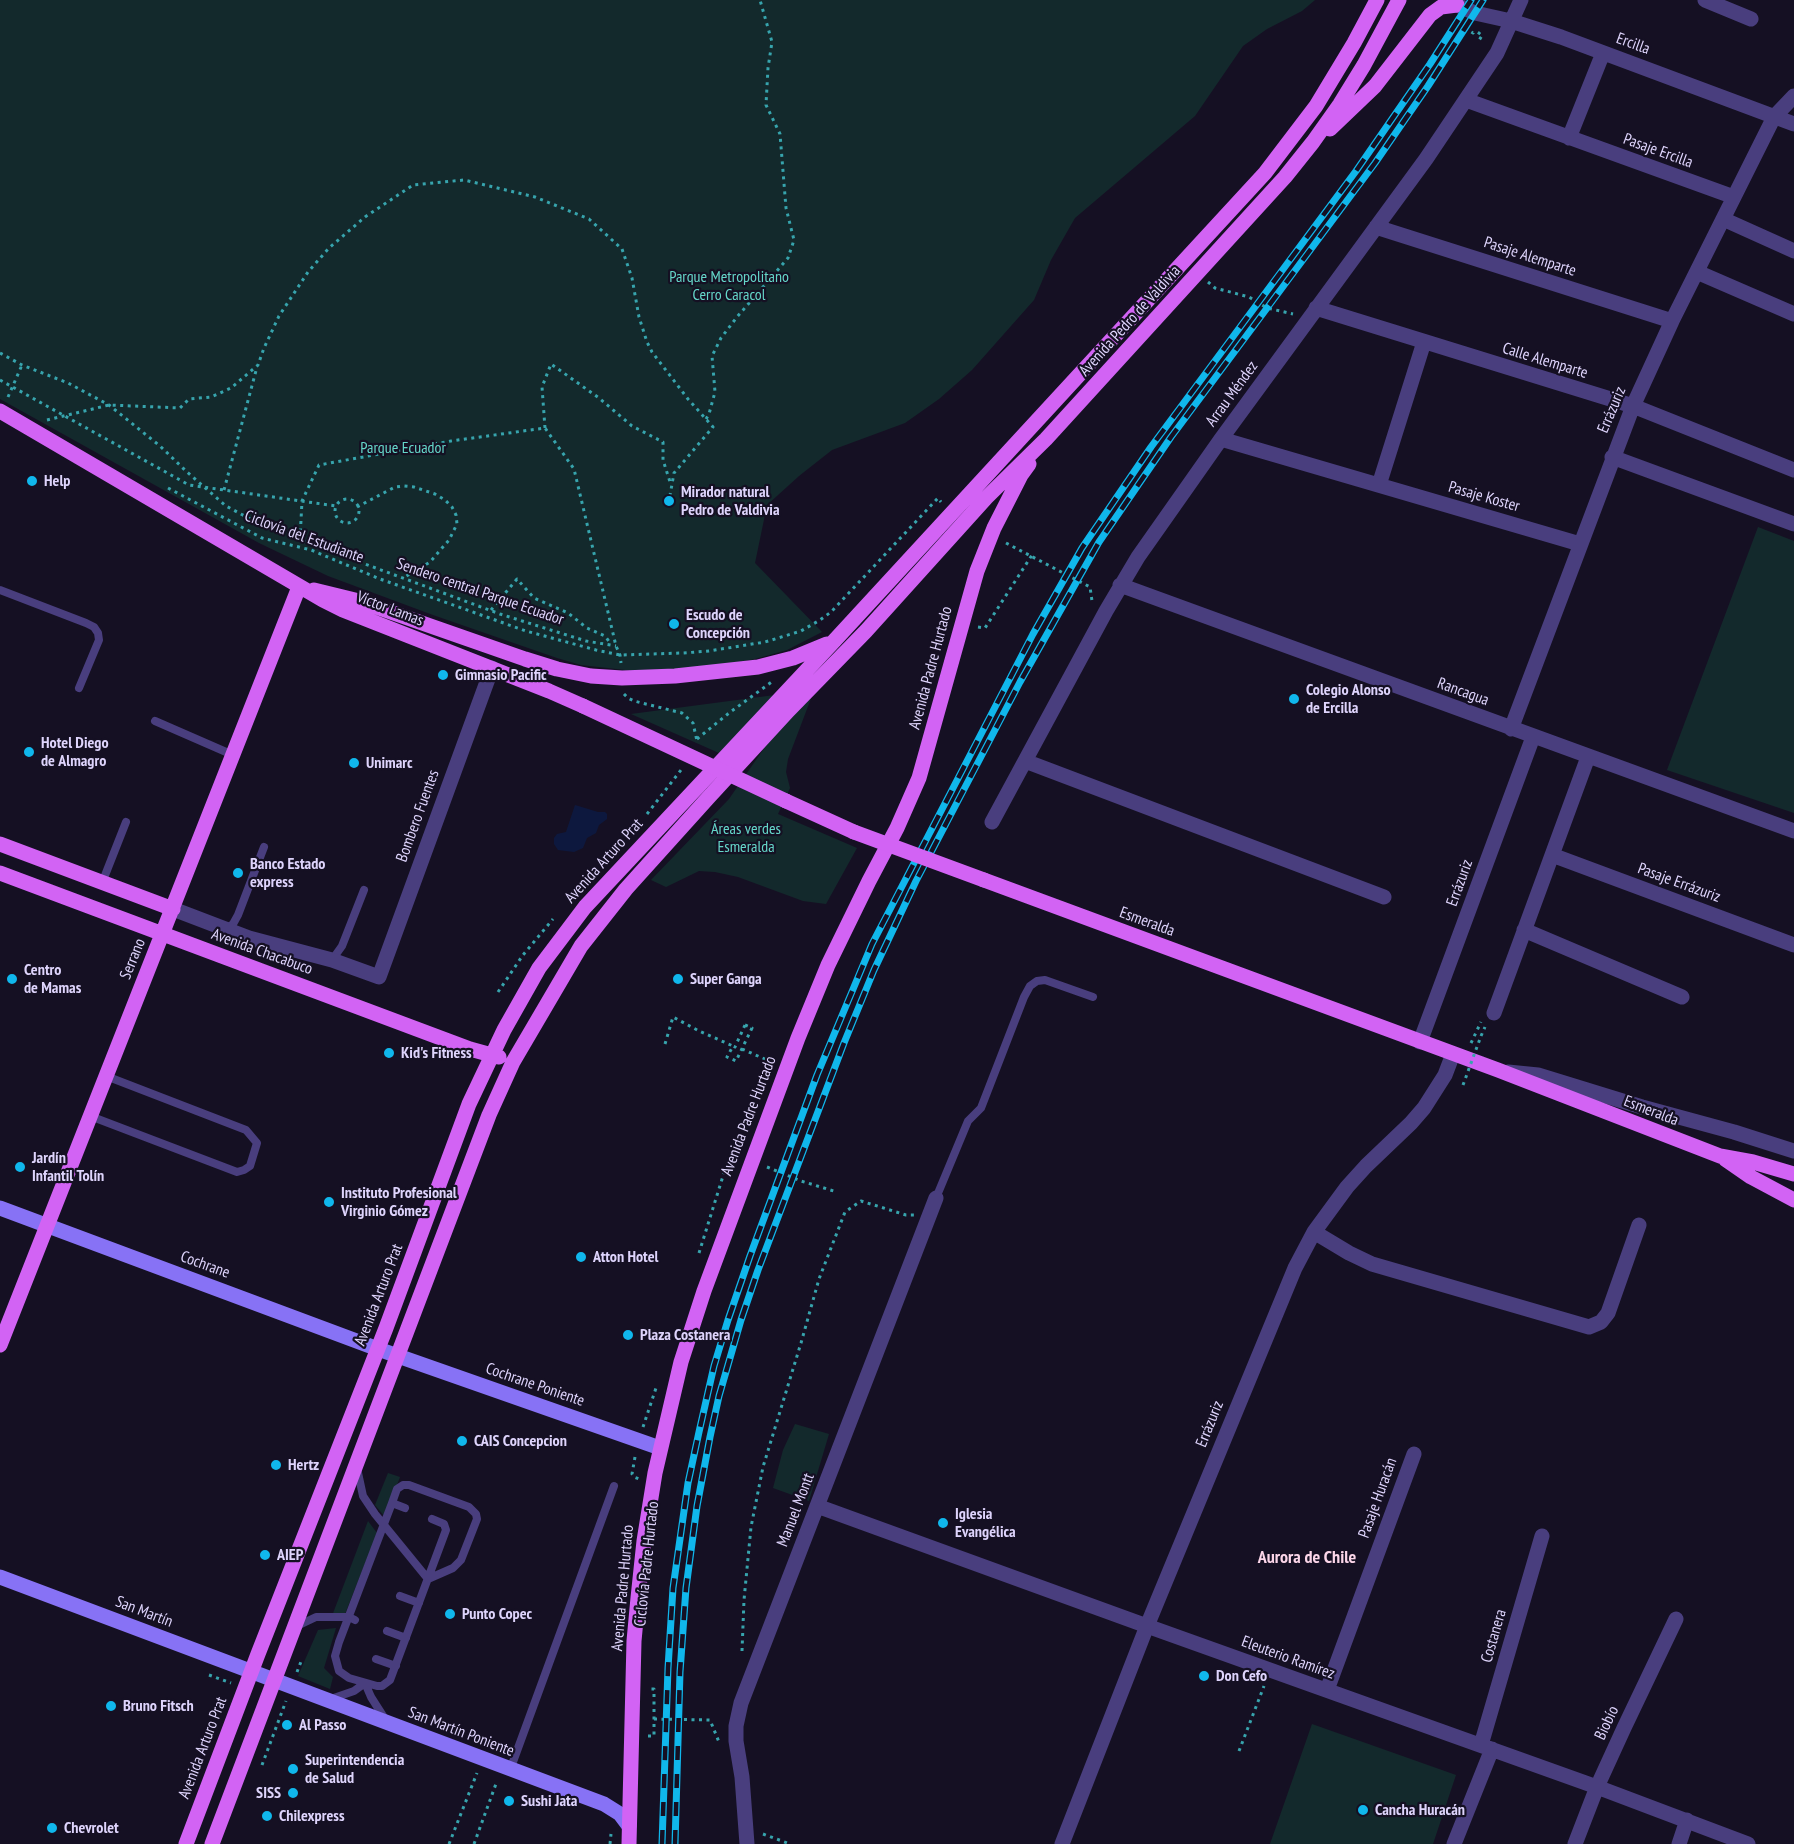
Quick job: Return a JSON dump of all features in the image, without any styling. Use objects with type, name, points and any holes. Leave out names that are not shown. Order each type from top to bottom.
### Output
[{"type":"main road","name":"Avenida Pedro de Valdivia","points":[[952,513],[1265,173],[1316,106],[1336,75],[1377,0]]},
{"type":"main road","name":"Avenida Pedro de Valdivia","points":[[513,1062],[581,946],[612,906],[708,798],[978,506],[1046,439],[1255,211],[1313,142],[1364,65],[1399,0]]},
{"type":"main road","points":[[1313,142],[1375,86],[1430,15],[1441,7],[1455,2]]},
{"type":"main road","name":"Víctor Lamas","points":[[0,411],[299,587],[343,610],[583,706],[786,801]]},
{"type":"main road","name":"Avenida Padre Hurtado","points":[[628,1844],[634,1641],[644,1541],[660,1448],[694,1317],[798,1038],[838,944],[897,828],[919,778],[971,591],[990,538],[1021,475],[1046,439]]},
{"type":"main road","name":"Avenida Arturo Prat","points":[[186,1844],[378,1348],[469,1104],[491,1055],[539,968],[585,907],[952,513]]},
{"type":"main road","points":[[299,587],[359,601],[525,659],[556,669],[591,676],[622,678],[675,676],[758,668],[793,658],[835,640]]},
{"type":"main road","name":"Serrano","points":[[0,1344],[299,587]]},
{"type":"main road","name":"Esmeralda","points":[[786,801],[854,832],[1453,1054],[1720,1156],[1753,1162],[1794,1174]]},
{"type":"main road","name":"Avenida Chacabuco","points":[[0,844],[173,909]]},
{"type":"main road","name":"Avenida Chacabuco","points":[[0,873],[470,1049],[513,1062]]},
{"type":"main road","points":[[212,1844],[489,1115],[513,1062]]},
{"type":"main road","points":[[1720,1156],[1751,1177],[1794,1200]]},
{"type":"street","name":"Arrau Méndez","points":[[992,822],[1120,585],[1138,557],[1466,100],[1497,53],[1521,0]]},
{"type":"street","points":[[1705,0],[1751,19]]},
{"type":"street","name":"Ercilla","points":[[1455,2],[1475,13],[1511,21],[1602,52],[1794,124]]},
{"type":"street","points":[[1569,138],[1602,52]]},
{"type":"street","name":"Errázuriz","points":[[1511,729],[1633,406],[1672,321],[1774,117],[1794,96]]},
{"type":"street","name":"Pasaje Ercilla","points":[[1466,100],[1734,197]]},
{"type":"street","points":[[1723,219],[1794,251]]},
{"type":"street","name":"Pasaje Alemparte","points":[[1376,227],[1672,321]]},
{"type":"street","points":[[1696,272],[1794,314]]},
{"type":"street","name":"Calle Alemparte","points":[[1316,308],[1633,406],[1794,470]]},
{"type":"street","points":[[1379,485],[1424,342]]},
{"type":"street","name":"Pasaje Koster","points":[[1221,439],[1580,544]]},
{"type":"street","points":[[1612,457],[1794,524]]},
{"type":"street","name":"Rancagua","points":[[1120,585],[1794,831]]},
{"type":"street","name":"Bombero Fuentes","points":[[379,977],[492,668]]},
{"type":"street","name":"Errázuriz","points":[[1420,1042],[1533,737]]},
{"type":"street","points":[[1494,1013],[1588,757]]},
{"type":"street","points":[[1025,760],[1384,897]]},
{"type":"street","name":"Pasaje Errázuriz","points":[[1552,855],[1794,945]]},
{"type":"street","name":"Avenida Chacabuco","points":[[173,909],[249,938],[332,960],[379,977]]},
{"type":"street","points":[[1524,930],[1682,997]]},
{"type":"street","name":"Errázuriz","points":[[1062,1844],[1147,1626],[1295,1268],[1314,1232],[1359,1173],[1424,1108],[1444,1075],[1453,1054]]},
{"type":"street","name":"Esmeralda","points":[[1498,1071],[1538,1075],[1642,1107],[1734,1131],[1794,1151]]},
{"type":"street","name":"Manuel Montt","points":[[747,1844],[742,1777],[736,1741],[737,1718],[741,1703],[936,1198]]},
{"type":"street","name":"Cochrane","points":[[0,1208],[398,1356]]},
{"type":"street","points":[[1314,1232],[1349,1253],[1388,1269],[1588,1327],[1601,1322],[1608,1313],[1639,1225]]},
{"type":"street","name":"Cochrane Poniente","points":[[398,1356],[660,1448]]},
{"type":"street","name":"Pasaje Huracán","points":[[1327,1690],[1414,1454]]},
{"type":"street","name":"Eleuterio Ramírez","points":[[817,1506],[1598,1787],[1748,1844]]},
{"type":"street","name":"Costanera","points":[[1454,1844],[1486,1747],[1542,1536]]},
{"type":"street","name":"San Martín","points":[[0,1577],[275,1681]]},
{"type":"street","name":"Biobío","points":[[1575,1844],[1624,1728],[1677,1619]]},
{"type":"street","name":"San Martín Poniente","points":[[275,1681],[604,1804],[620,1814],[629,1826]]},
{"type":"street","points":[[1679,1844],[1687,1820]]},
{"type":"lane","points":[[0,590],[94,627],[99,640],[79,688]]},
{"type":"lane","points":[[155,721],[233,755]]},
{"type":"lane","points":[[102,883],[126,822]]},
{"type":"lane","points":[[226,929],[233,924],[238,915],[264,847]]},
{"type":"lane","points":[[332,960],[342,946],[364,890]]},
{"type":"lane","points":[[936,1198],[968,1121],[981,1108],[1030,986],[1037,981],[1046,980],[1093,997]]},
{"type":"lane","points":[[90,1116],[237,1172],[250,1166],[257,1143],[246,1130],[106,1076]]},
{"type":"lane","points":[[356,1466],[363,1496],[428,1579]]},
{"type":"lane","points":[[428,1579],[453,1568],[461,1560],[477,1519],[476,1514],[469,1508],[409,1485],[400,1486],[384,1525],[343,1644],[335,1656],[339,1671],[349,1678],[376,1686],[382,1686],[390,1680],[446,1530],[444,1524],[432,1519]]},
{"type":"lane","points":[[506,1768],[614,1486]]},
{"type":"lane","points":[[392,1503],[405,1508]]},
{"type":"lane","points":[[400,1596],[419,1603]]},
{"type":"lane","points":[[295,1627],[316,1617],[352,1618]]},
{"type":"lane","points":[[387,1631],[406,1638]]},
{"type":"lane","points":[[376,1659],[396,1666]]},
{"type":"lane","points":[[328,1701],[354,1691],[365,1683]]},
{"type":"lane","points":[[365,1683],[381,1716],[389,1724]]},
{"type":"path","points":[[706,419],[715,392],[712,356],[737,317],[788,258],[794,240],[786,208],[780,134],[766,105],[772,42],[760,0]]},
{"type":"path","points":[[224,490],[264,348],[279,316],[308,272],[329,248],[365,217],[413,185],[464,180],[536,197],[589,219],[622,249],[632,278],[639,317],[647,342],[664,367],[713,427],[674,473],[669,501]]},
{"type":"path","points":[[1215,288],[1249,297],[1267,308],[1294,314]]},
{"type":"path","name":"Sendero central Parque Ecuador","points":[[0,353],[22,365],[68,383],[109,405],[160,446],[226,506],[265,527],[491,610],[586,641],[615,646]]},
{"type":"path","points":[[615,646],[574,469],[545,428],[542,387],[552,364],[599,398],[632,426],[663,442],[663,460],[671,487]]},
{"type":"path","points":[[0,393],[8,397],[22,365]]},
{"type":"path","points":[[57,425],[47,420],[109,405],[180,408],[189,399],[211,397],[231,388],[258,365]]},
{"type":"path","points":[[0,380],[189,485],[336,506]]},
{"type":"path","points":[[300,539],[302,501],[319,465],[451,441],[545,428]]},
{"type":"path","name":"Ciclovía del Estudiante","points":[[159,483],[262,538],[303,547],[380,579],[526,631],[620,655],[709,651],[765,642],[801,631],[831,612],[938,498]]},
{"type":"path","points":[[357,507],[395,487],[404,486],[435,494],[452,507],[457,524],[449,540],[430,562],[403,578]]},
{"type":"path","points":[[347,499],[354,502],[357,507],[356,518],[342,522],[336,516],[336,506],[340,501],[347,499]]},
{"type":"path","points":[[1006,543],[1090,587],[1092,602]]},
{"type":"path","points":[[977,627],[985,628],[1032,555]]},
{"type":"path","points":[[491,610],[517,579],[534,598],[568,613],[587,628],[605,636],[620,655]]},
{"type":"path","points":[[698,739],[776,679]]},
{"type":"path","points":[[498,992],[523,955],[556,916]]},
{"type":"path","points":[[665,1044],[673,1017],[733,1046]]},
{"type":"path","points":[[1463,1085],[1487,1022],[1481,1020],[1473,1038]]},
{"type":"path","points":[[745,1025],[752,1028],[736,1061],[727,1057],[733,1046],[735,1047],[745,1025]]},
{"type":"path","points":[[742,1048],[766,1060]]},
{"type":"path","points":[[765,1166],[801,1181],[837,1192]]},
{"type":"path","points":[[742,1657],[744,1600],[751,1527],[763,1467],[819,1279],[845,1212],[861,1201],[906,1215],[929,1216]]},
{"type":"path","points":[[632,1453],[635,1457],[633,1476],[653,1483]]},
{"type":"path","points":[[1239,1751],[1270,1670]]},
{"type":"path","points":[[647,1727],[647,1736],[654,1736],[654,1689],[648,1689],[648,1699]]},
{"type":"path","points":[[654,1719],[710,1720],[719,1742]]},
{"type":"path","points":[[449,1844],[482,1759]]},
{"type":"path","points":[[474,1844],[506,1768]]},
{"type":"path","points":[[747,1828],[790,1844]]},
{"type":"green space","name":"Parque Metropolitano Cerro Caracol","points":[[0,0],[1315,0],[1302,11],[1267,29],[1243,46],[1195,116],[1075,218],[1051,260],[1034,300],[972,370],[939,399],[905,423],[832,450],[767,505],[755,563],[822,632],[787,650],[755,659],[696,669],[634,671],[581,665],[557,658],[328,576],[259,543],[0,399]]},
{"type":"green space","points":[[1758,527],[1794,541],[1794,813],[1667,770]]},
{"type":"green space","name":"Áreas verdes Esmeralda","points":[[818,680],[788,759],[786,772],[790,788],[778,814],[857,848],[826,904],[803,901],[738,877],[715,872],[699,871],[666,887],[651,880],[729,799],[787,715]]},
{"type":"green space","points":[[775,695],[719,753],[631,714]]},
{"type":"green space","points":[[795,1424],[829,1434],[809,1501],[773,1488],[783,1450]]},
{"type":"green space","points":[[388,1473],[400,1477],[385,1517],[375,1505]]},
{"type":"green space","points":[[368,1521],[377,1533],[345,1614],[332,1616]]},
{"type":"green space","points":[[336,1628],[324,1668],[333,1677],[330,1689],[298,1676],[318,1630]]},
{"type":"green space","name":"Cancha Huracán","points":[[1312,1724],[1456,1775],[1433,1844],[1270,1844]]},
{"type":"water","points":[[575,805],[605,812],[607,819],[599,825],[596,833],[587,838],[583,848],[574,852],[558,850],[554,844],[554,838],[557,834],[566,832]]},
{"type":"railway","points":[[662,1844],[673,1588],[688,1483],[714,1366],[750,1256],[817,1075],[872,944],[1033,634],[1082,548],[1151,447],[1356,171],[1471,0]]},
{"type":"railway","points":[[675,1844],[680,1672],[686,1588],[697,1506],[719,1396],[758,1270],[874,970],[916,881],[1020,682],[1099,542],[1171,437],[1375,163],[1483,0]]},
{"type":"place","name":"Help","points":[[32,481]]},
{"type":"place","name":"Mirador natural Pedro de Valdivia","points":[[669,501]]},
{"type":"place","name":"Escudo de Concepción","points":[[674,624]]},
{"type":"place","name":"Gimnasio Pacific","points":[[443,675]]},
{"type":"place","name":"Colegio Alonso de Ercilla","points":[[1294,699]]},
{"type":"place","name":"Hotel Diego de Almagro","points":[[29,752]]},
{"type":"place","name":"Unimarc","points":[[354,763]]},
{"type":"place","name":"Banco Estado express","points":[[238,873]]},
{"type":"place","name":"Centro de Mamas","points":[[12,979]]},
{"type":"place","name":"Super Ganga","points":[[678,979]]},
{"type":"place","name":"Kid's Fitness","points":[[389,1053]]},
{"type":"place","name":"Jardín Infantil Tolín","points":[[20,1167]]},
{"type":"place","name":"Instituto Profesional Virginio Gómez","points":[[329,1202]]},
{"type":"place","name":"Atton Hotel","points":[[581,1257]]},
{"type":"place","name":"Plaza Costanera","points":[[628,1335]]},
{"type":"place","name":"CAIS Concepcion","points":[[462,1441]]},
{"type":"place","name":"Hertz","points":[[276,1465]]},
{"type":"place","name":"Iglesia Evangélica","points":[[943,1523]]},
{"type":"place","name":"AIEP","points":[[265,1555]]},
{"type":"place","name":"Punto Copec","points":[[450,1614]]},
{"type":"place","name":"Don Cefo","points":[[1204,1676]]},
{"type":"place","name":"Bruno Fitsch","points":[[111,1706]]},
{"type":"place","name":"Al Passo","points":[[287,1725]]},
{"type":"place","name":"Superintendencia de Salud","points":[[293,1769]]},
{"type":"place","name":"SISS","points":[[293,1793]]},
{"type":"place","name":"Sushi Jata","points":[[509,1801]]},
{"type":"place","name":"Cancha Huracán","points":[[1363,1810]]},
{"type":"place","name":"Chilexpress","points":[[267,1816]]},
{"type":"place","name":"Chevrolet","points":[[52,1828]]},
{"type":"district","name":"Aurora de Chile","points":[[1307,1558]]},
{"type":"park label","name":"Parque Ecuador","points":[[403,448]]}]
